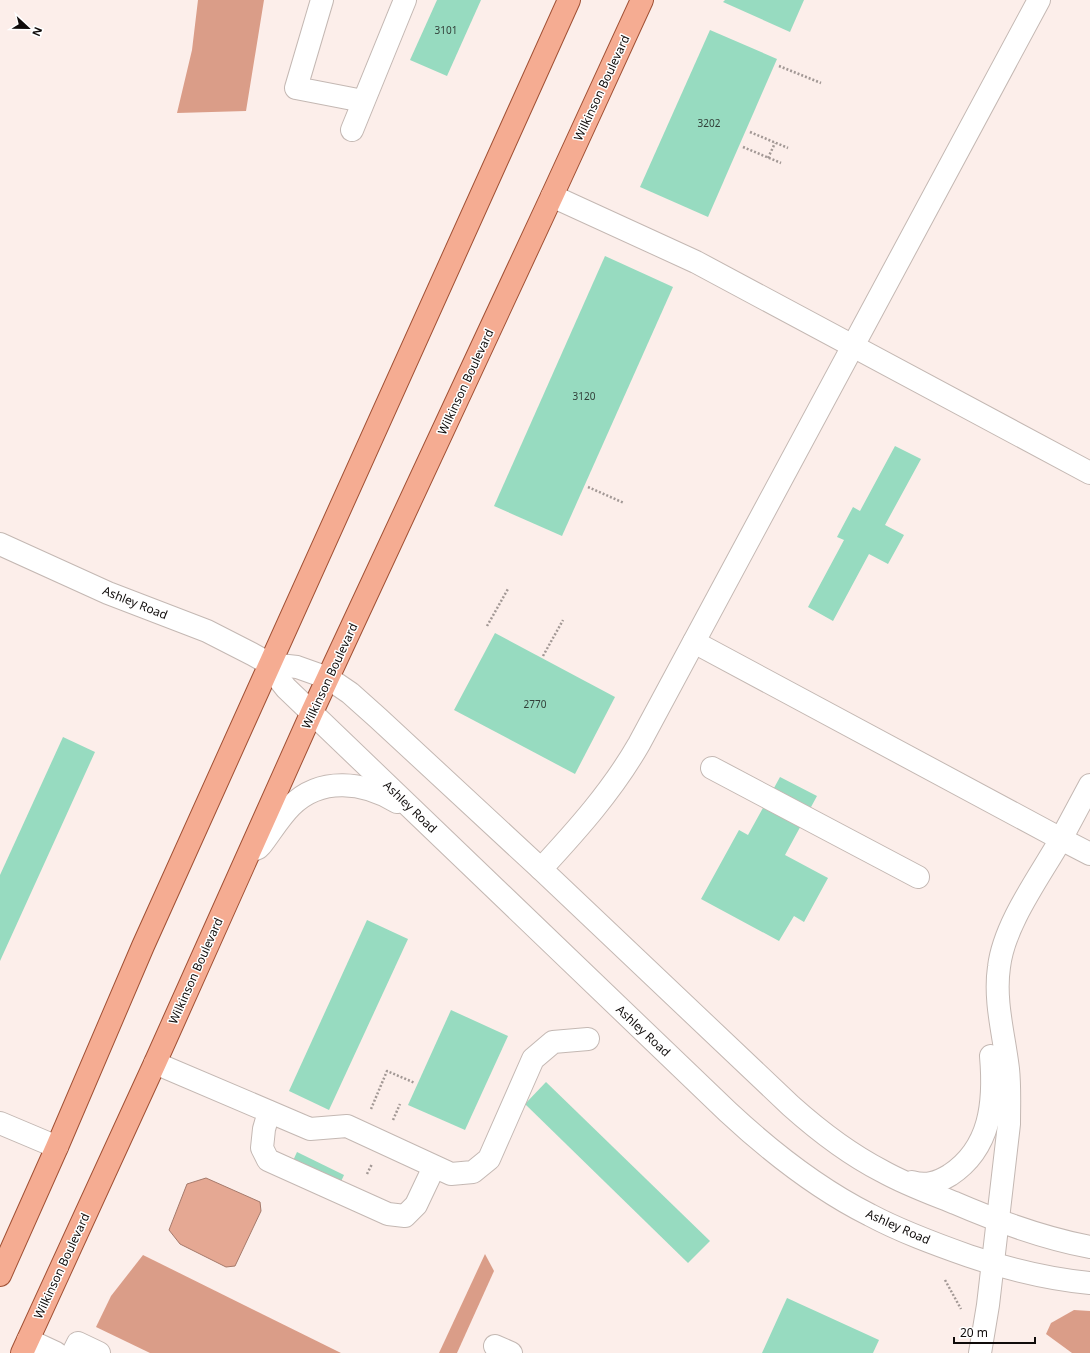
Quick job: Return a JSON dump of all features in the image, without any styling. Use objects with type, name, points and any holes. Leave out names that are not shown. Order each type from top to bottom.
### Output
[{"type":"main road","points":[[0,1275],[58,1147],[143,946],[569,0]]},
{"type":"main road","name":"Wilkinson Boulevard","points":[[25,1346],[251,851],[312,712],[642,0]]},
{"type":"main road","points":[[0,1289],[17,1238]]},
{"type":"street","points":[[322,0],[296,88],[363,101]]},
{"type":"street","points":[[352,130],[405,0]]},
{"type":"street","points":[[540,869],[587,819],[621,774],[639,744],[1039,0]]},
{"type":"street","points":[[552,196],[696,262],[1090,473]]},
{"type":"street","name":"Ashley Road","points":[[0,544],[108,593],[207,631],[270,664],[297,667],[328,678],[350,693],[540,869],[791,1106],[833,1140],[859,1158],[899,1180],[997,1221],[1054,1239],[1090,1247]]},
{"type":"street","points":[[694,642],[1090,854]]},
{"type":"street","name":"Ashley Road","points":[[270,664],[281,682],[728,1112],[776,1154],[830,1192],[869,1215],[922,1239],[992,1264],[1017,1271],[1090,1283]]},
{"type":"street","points":[[712,768],[918,878]]},
{"type":"street","points":[[251,851],[261,845],[286,813],[301,798],[316,791],[336,785],[354,785],[377,791],[403,806],[427,823]]},
{"type":"street","points":[[980,1353],[1006,1153],[1009,1097],[1008,1069],[998,1002],[997,982],[999,966],[1003,946],[1011,926],[1090,785]]},
{"type":"street","points":[[899,1180],[923,1185],[938,1182],[958,1169],[974,1152],[981,1138],[990,1111],[994,1080],[991,1042],[993,1038],[1002,1030]]},
{"type":"street","points":[[155,1063],[310,1129],[348,1126],[451,1174],[473,1172],[489,1159],[533,1059],[553,1042],[588,1039]]},
{"type":"street","points":[[268,1112],[262,1148],[268,1160],[388,1214],[404,1216],[416,1205],[434,1167]]},
{"type":"street","points":[[0,1123],[58,1147]]},
{"type":"street","points":[[73,1353],[78,1343],[99,1353]]},
{"type":"street","points":[[25,1346],[56,1353]]},
{"type":"path","points":[[779,66],[821,84]]},
{"type":"path","points":[[750,132],[788,148]]},
{"type":"path","points":[[768,158],[775,143]]},
{"type":"path","points":[[743,148],[781,163]]},
{"type":"path","points":[[588,487],[624,503]]},
{"type":"path","points":[[487,626],[508,589]]},
{"type":"path","points":[[543,656],[563,620]]},
{"type":"path","points":[[371,1112],[371,1108],[387,1071],[415,1083]]},
{"type":"path","points":[[945,1280],[963,1312]]},
{"type":"shaded area","points":[[198,0],[264,0],[246,111],[177,113],[192,50]]},
{"type":"shaded area","points":[[206,1178],[260,1202],[261,1211],[235,1266],[226,1267],[180,1244],[169,1230],[187,1184]]},
{"type":"shaded area","points":[[485,1254],[494,1271],[457,1353],[439,1353]]},
{"type":"shaded area","points":[[143,1255],[341,1353],[150,1353],[96,1327],[111,1296]]},
{"type":"shaded area","points":[[1074,1310],[1090,1311],[1090,1353],[1072,1353],[1046,1334],[1051,1323]]},
{"type":"building","points":[[437,0],[481,0],[447,76],[410,60]]},
{"type":"building","points":[[725,0],[804,0],[790,32],[723,2]]},
{"type":"building","points":[[710,30],[777,59],[708,217],[640,187]]},
{"type":"building","points":[[605,256],[673,287],[562,536],[494,506]]},
{"type":"building","points":[[895,446],[921,459],[885,525],[904,535],[888,564],[869,554],[833,621],[808,607],[844,540],[837,537],[853,507],[860,511]]},
{"type":"building","points":[[495,633],[615,697],[575,774],[454,710]]},
{"type":"building","points":[[63,737],[95,752],[0,961],[0,875]]},
{"type":"building","points":[[780,777],[817,796],[785,855],[828,878],[804,922],[794,916],[779,941],[701,899],[739,830],[748,835]]},
{"type":"building","points":[[367,920],[408,939],[329,1110],[289,1091]]},
{"type":"building","points":[[451,1010],[508,1036],[465,1130],[408,1105]]},
{"type":"building","points":[[546,1082],[710,1241],[688,1263],[525,1104]]},
{"type":"building","points":[[297,1152],[344,1175],[332,1201],[285,1178]]},
{"type":"building","points":[[787,1298],[879,1340],[873,1353],[762,1353]]}]
